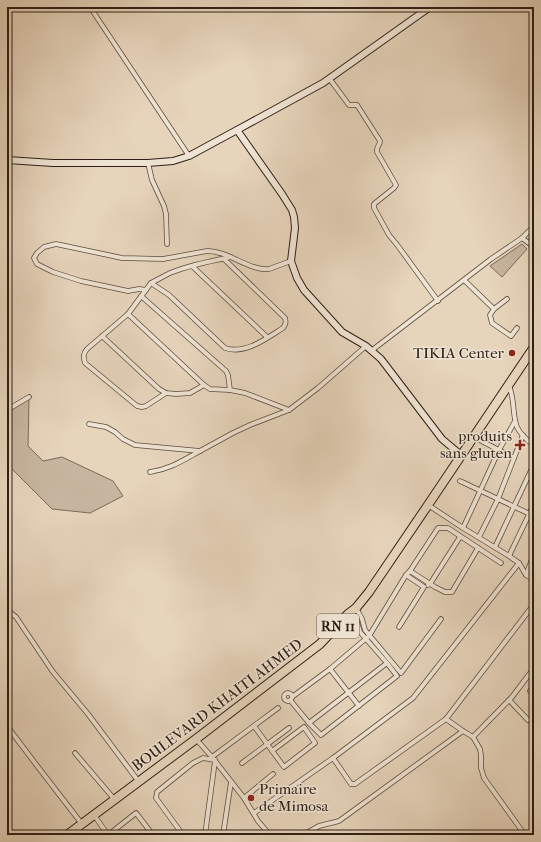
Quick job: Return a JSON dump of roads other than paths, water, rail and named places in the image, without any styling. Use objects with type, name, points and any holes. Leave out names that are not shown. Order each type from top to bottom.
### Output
[{"type":"highway","name":"BOULEVARD KHAITI AHMED","points":[[67,835],[320,644],[348,614],[356,608],[369,592],[509,386],[534,346]]},
{"type":"main road","points":[[7,160],[53,163],[173,162],[189,156],[329,78],[430,7]]},
{"type":"main road","points":[[237,130],[292,210],[295,228],[291,261],[297,278],[304,290],[342,332],[366,346],[381,359],[442,439],[461,455]]},
{"type":"street","points":[[90,7],[189,156]]},
{"type":"street","points":[[329,78],[349,104],[357,105],[380,141],[377,146],[377,152],[396,185],[374,204],[374,208],[389,235],[438,301]]},
{"type":"street","points":[[148,163],[152,180],[166,214],[167,244]]},
{"type":"street","points":[[371,351],[491,259],[522,238],[534,226]]},
{"type":"street","points":[[522,238],[534,247]]},
{"type":"street","points":[[146,290],[139,289],[128,291],[81,281],[53,272],[37,264],[34,258],[37,252],[44,247],[56,244],[122,258],[164,259],[213,251],[232,257],[256,268],[265,269],[291,261]]},
{"type":"street","points":[[166,393],[146,406],[137,406],[85,363],[83,357],[84,353],[128,314],[151,283],[170,273],[192,266],[232,257]]},
{"type":"street","points":[[151,283],[169,295],[225,348],[231,350],[246,348],[268,337],[285,325],[286,322],[285,318],[224,259]]},
{"type":"street","points":[[192,266],[268,337]]},
{"type":"street","points":[[464,280],[494,309]]},
{"type":"street","points":[[141,296],[226,371],[230,390]]},
{"type":"street","points":[[507,299],[494,309],[490,315],[492,323],[511,336],[517,328]]},
{"type":"street","points":[[128,314],[210,389],[230,390],[245,393],[290,410]]},
{"type":"street","points":[[102,336],[159,389],[166,393],[190,393],[204,385]]},
{"type":"street","points":[[150,472],[160,471],[175,465],[238,430],[290,410],[318,388],[366,346]]},
{"type":"street","points":[[509,386],[518,428],[534,446]]},
{"type":"street","points":[[7,410],[29,397]]},
{"type":"street","points":[[463,528],[499,450],[516,421]]},
{"type":"street","points":[[89,424],[106,427],[123,439],[135,445],[200,451]]},
{"type":"street","points":[[479,537],[498,499],[523,435]]},
{"type":"street","points":[[473,437],[514,458]]},
{"type":"street","points":[[495,547],[534,464]]},
{"type":"street","points":[[460,481],[532,516]]},
{"type":"street","points":[[509,556],[532,516],[534,504]]},
{"type":"street","points":[[428,505],[519,563],[526,575],[534,580]]},
{"type":"street","points":[[356,608],[362,619],[367,637],[397,676],[321,735],[309,723],[291,698],[330,669],[367,637],[438,528],[448,528],[501,563]]},
{"type":"street","points":[[400,627],[424,587],[430,584],[460,537]]},
{"type":"street","points":[[410,571],[445,592],[452,592],[478,548]]},
{"type":"street","points":[[526,575],[534,554]]},
{"type":"street","points":[[254,813],[333,758],[413,698],[519,563]]},
{"type":"street","points":[[406,575],[424,587]]},
{"type":"street","points":[[333,758],[351,784],[355,784],[446,719],[534,604]]},
{"type":"street","points":[[7,610],[16,617],[53,672],[88,714],[139,782]]},
{"type":"street","points":[[348,614],[365,630]]},
{"type":"street","points":[[341,622],[367,637],[401,673],[441,619]]},
{"type":"street","points":[[357,622],[360,632]]},
{"type":"street","points":[[309,723],[387,663]]},
{"type":"street","points":[[473,737],[509,700],[534,668]]},
{"type":"street","points":[[330,669],[359,706]]},
{"type":"street","points":[[530,691],[534,687]]},
{"type":"street","points":[[509,700],[528,720]]},
{"type":"street","points":[[205,835],[214,759],[278,708]]},
{"type":"street","points":[[446,719],[473,737],[480,749],[481,768],[484,778],[525,835]]},
{"type":"street","points":[[7,726],[82,824]]},
{"type":"street","points":[[254,726],[272,751],[284,767],[315,743],[304,727],[272,751]]},
{"type":"street","points":[[242,763],[289,728]]},
{"type":"street","points":[[303,835],[319,826],[339,821],[463,731]]},
{"type":"street","points":[[196,739],[214,759],[244,798],[258,821],[270,835]]},
{"type":"street","points":[[75,753],[115,800]]},
{"type":"street","points":[[183,835],[156,798],[158,792],[193,763],[203,758],[214,759]]},
{"type":"street","points":[[244,798],[273,774]]},
{"type":"street","points":[[223,835],[231,782]]},
{"type":"street","points":[[94,815],[108,835],[136,812],[154,835]]},
{"type":"place","name":"TIKIA Center","points":[[512,353]]},
{"type":"place","name":"produits sans gluten","points":[[520,445]]},
{"type":"place","name":"Primaire de Mimosa","points":[[251,798]]}]
